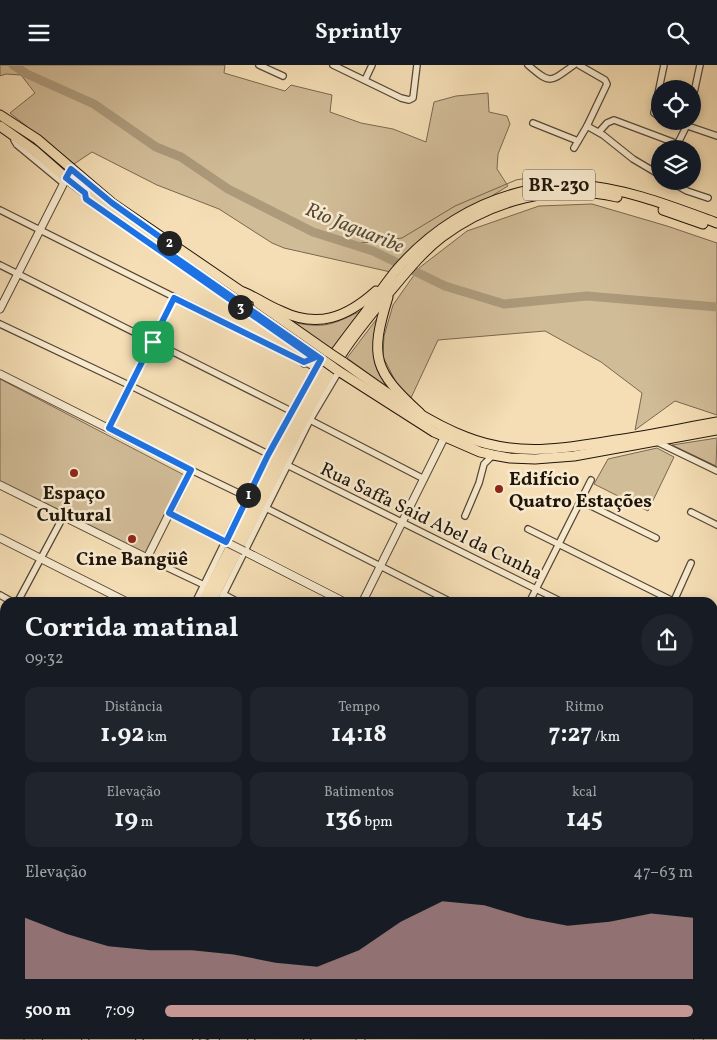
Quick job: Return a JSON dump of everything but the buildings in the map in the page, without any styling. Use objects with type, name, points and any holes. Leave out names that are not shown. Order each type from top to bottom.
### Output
[{"type":"main road","points":[[0,115],[36,139],[171,250],[318,360],[444,438],[480,452],[510,458],[553,458],[574,456],[717,430]]},
{"type":"main road","points":[[0,126],[14,136],[64,181],[171,250],[243,292],[293,316],[318,320],[336,316],[358,306],[389,279]]},
{"type":"main road","points":[[14,136],[24,133],[36,139]]},
{"type":"main road","name":"BR-230","points":[[214,597],[316,396],[344,350],[389,292],[399,274],[451,222],[490,201],[517,193],[558,185],[579,185],[598,187],[642,197],[717,223]]},
{"type":"main road","name":"BR-230","points":[[416,255],[442,237],[504,203],[561,192],[585,193],[627,199],[717,229]]},
{"type":"main road","name":"BR-230","points":[[205,597],[316,380],[389,279],[399,274]]},
{"type":"main road","points":[[243,292],[328,352],[420,413],[455,432],[475,440],[514,450],[536,451],[570,448],[717,422]]},
{"type":"main road","points":[[389,292],[378,333],[378,359],[382,370],[392,386],[420,413]]},
{"type":"main road","points":[[304,362],[318,360]]},
{"type":"main road","points":[[244,551],[334,597]]},
{"type":"street","points":[[259,65],[282,76]]},
{"type":"street","points":[[333,65],[401,98],[409,100],[413,98],[418,65]]},
{"type":"street","points":[[365,80],[372,65]]},
{"type":"street","points":[[528,65],[542,78],[550,79],[560,75],[574,65]]},
{"type":"street","points":[[574,148],[587,126],[607,83],[579,65]]},
{"type":"street","points":[[661,80],[664,65]]},
{"type":"street","points":[[697,80],[700,65]]},
{"type":"street","points":[[599,132],[607,123],[614,120],[662,140]]},
{"type":"street","points":[[533,123],[578,141]]},
{"type":"street","points":[[587,126],[599,132],[633,159],[651,170]]},
{"type":"street","points":[[701,129],[717,136]]},
{"type":"street","points":[[0,309],[71,169]]},
{"type":"street","points":[[685,190],[708,198]]},
{"type":"street","points":[[85,193],[86,199],[318,360],[268,455],[198,597]]},
{"type":"street","points":[[0,210],[304,362]]},
{"type":"street","points":[[0,265],[291,411]]},
{"type":"street","points":[[109,428],[174,298]]},
{"type":"street","points":[[0,324],[131,386],[268,455]]},
{"type":"street","points":[[222,597],[287,465],[338,371]]},
{"type":"street","points":[[0,374],[247,497]]},
{"type":"street","points":[[310,421],[424,479]]},
{"type":"street","points":[[365,597],[444,438]]},
{"type":"street","points":[[655,441],[717,471]]},
{"type":"street","points":[[480,452],[484,464]]},
{"type":"street","points":[[465,516],[476,491],[484,464],[494,455]]},
{"type":"street","name":"Rua Saffa Said Abel da Cunha","points":[[287,465],[552,597]]},
{"type":"street","points":[[147,558],[191,470]]},
{"type":"street","points":[[532,597],[591,480]]},
{"type":"street","points":[[0,485],[204,585]]},
{"type":"street","points":[[581,501],[656,538]]},
{"type":"street","points":[[266,508],[441,597]]},
{"type":"street","points":[[691,512],[717,525]]},
{"type":"street","points":[[169,513],[244,551]]},
{"type":"street","points":[[19,597],[63,517]]},
{"type":"street","points":[[528,529],[663,597]]},
{"type":"street","points":[[0,538],[117,597]]},
{"type":"street","points":[[675,597],[690,563]]},
{"type":"street","points":[[223,594],[229,597]]},
{"type":"shaded area","points":[[0,65],[225,65],[224,73],[285,91],[291,85],[332,95],[330,112],[361,123],[393,129],[426,142],[434,102],[456,96],[488,93],[489,112],[507,116],[510,124],[498,154],[497,169],[508,186],[469,210],[395,273],[284,248],[272,243],[219,209],[157,185],[92,152],[74,164],[10,113],[35,93],[21,75],[6,74],[0,76]]},
{"type":"shaded area","points":[[592,204],[717,243],[717,415],[675,401],[635,430],[642,393],[601,362],[545,331],[438,340],[410,400],[399,388],[383,357],[384,336],[393,305],[419,268],[467,231],[539,206]]},
{"type":"shaded area","points":[[363,310],[335,351],[291,322],[313,325],[328,324]]},
{"type":"shaded area","points":[[379,316],[375,355],[396,393],[347,358]]},
{"type":"shaded area","points":[[0,379],[186,476],[146,556],[0,482]]},
{"type":"shaded area","points":[[717,438],[716,466],[672,445]]},
{"type":"shaded area","points":[[657,448],[674,457],[648,511],[594,484],[608,459]]},
{"type":"waterway","name":"Rio Jaguaribe","points":[[13,65],[27,74],[94,104],[156,147],[181,157],[228,189],[313,232],[373,251],[445,286],[504,304],[587,296],[717,307]]},
{"type":"waterway","points":[[352,244],[402,238],[455,206],[516,180],[556,173]]},
{"type":"place","name":"Espaço Cultural","points":[[74,473]]},
{"type":"place","name":"Edifício Quatro Estações","points":[[499,489]]},
{"type":"place","name":"Cine Bangüê","points":[[132,539]]},
{"type":"route","points":[[71,169],[112,203],[174,247],[169,253],[321,359],[268,455],[226,542],[169,513],[191,470],[109,428],[153,342],[174,298],[304,362],[314,358],[86,199],[85,193],[66,178],[71,169]]}]
